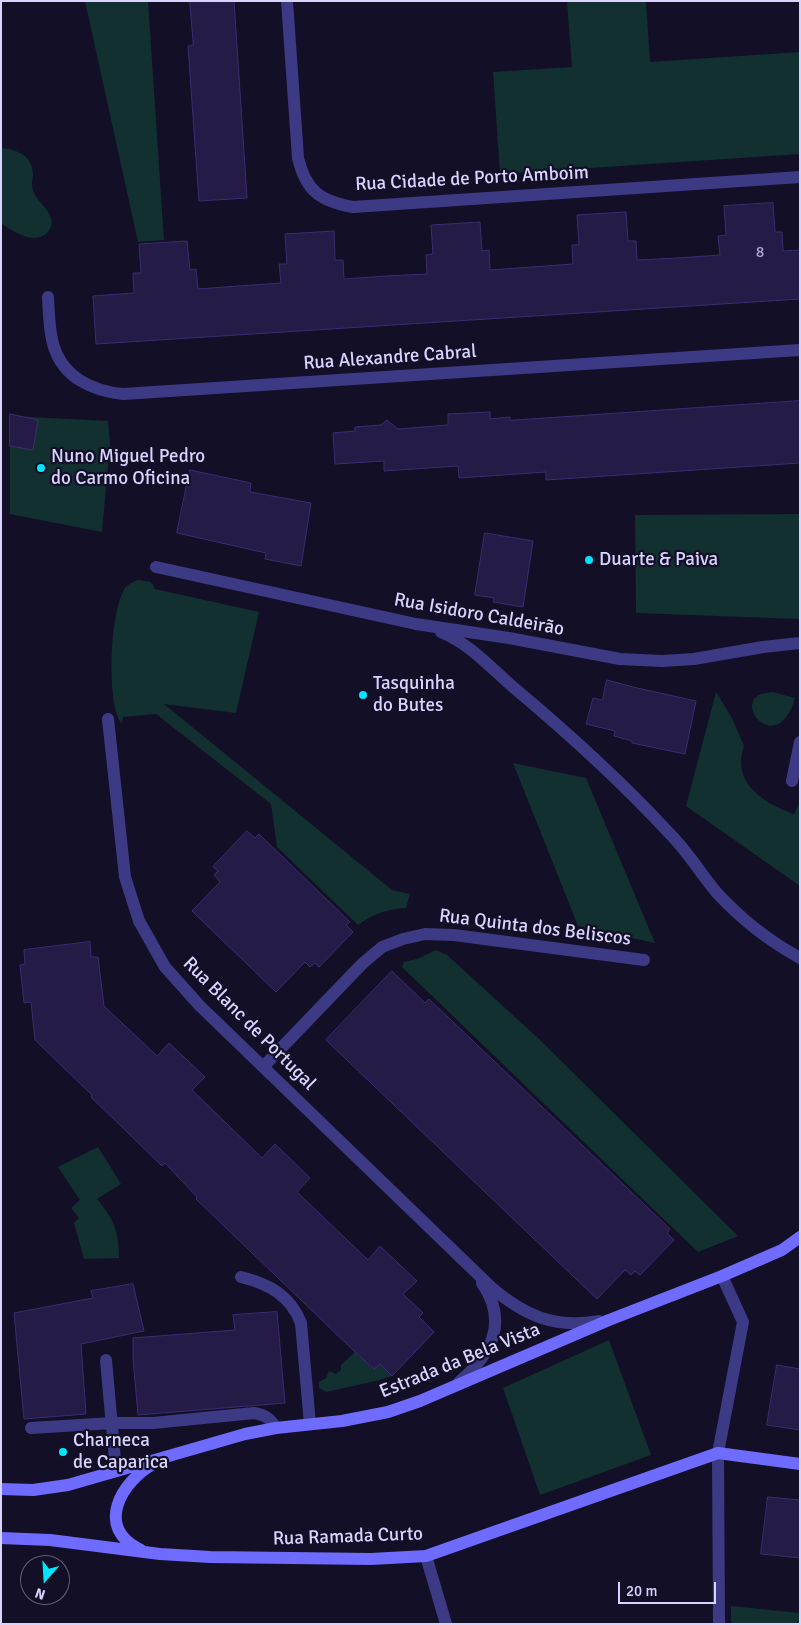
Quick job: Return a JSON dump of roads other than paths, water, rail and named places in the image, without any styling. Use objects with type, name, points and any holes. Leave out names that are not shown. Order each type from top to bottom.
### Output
[{"type":"street","name":"Rua Cidade de Porto Amboim","points":[[287,1],[298,158],[303,177],[316,193],[334,204],[353,207],[800,177]]},
{"type":"street","name":"Rua Alexandre Cabral","points":[[48,297],[50,330],[54,348],[62,364],[74,377],[88,386],[106,392],[123,394],[800,350]]},
{"type":"street","name":"Rua Isidoro Caldeirão","points":[[156,567],[416,624],[509,638],[620,659],[662,661],[694,659],[763,647],[800,643]]},
{"type":"street","points":[[416,624],[443,632],[473,650],[495,672],[570,734],[670,834],[691,857],[717,892],[747,922],[800,958]]},
{"type":"street","name":"Rua Blanc de Portugal","points":[[108,719],[126,877],[140,921],[156,951],[176,981],[507,1301],[525,1312],[562,1324],[583,1324],[609,1320]]},
{"type":"street","points":[[792,781],[800,742]]},
{"type":"street","name":"Rua Quinta dos Beliscos","points":[[264,1066],[362,964],[382,947],[403,939],[425,934],[454,935],[644,960]]},
{"type":"street","name":"Estrada da Bela Vista","points":[[1,1489],[33,1490],[68,1484],[245,1434],[276,1428],[342,1421],[388,1412],[455,1386],[609,1320],[722,1276],[782,1250],[800,1237]]},
{"type":"street","name":"Rua Blanc de Portugal","points":[[455,1386],[474,1370],[484,1358],[492,1342],[495,1326],[495,1310],[489,1293],[470,1267]]},
{"type":"street","points":[[719,1624],[718,1453],[743,1322],[722,1276]]},
{"type":"street","points":[[241,1277],[259,1281],[272,1288],[296,1310],[301,1323],[310,1424]]},
{"type":"street","points":[[106,1360],[116,1471]]},
{"type":"street","points":[[31,1428],[112,1423],[153,1423],[254,1413],[271,1419],[276,1428]]},
{"type":"street","points":[[160,1554],[143,1551],[132,1546],[124,1539],[118,1531],[116,1511],[124,1488],[150,1465],[175,1453]]},
{"type":"street","name":"Rua Ramada Curto","points":[[1,1538],[83,1544],[160,1554],[210,1557],[371,1559],[426,1556],[718,1453],[800,1464]]},
{"type":"street","points":[[426,1556],[446,1624]]},
{"type":"place","name":"Nuno Miguel Pedro do Carmo Oficina","points":[[41,468]]},
{"type":"place","name":"Duarte & Paiva","points":[[589,560]]},
{"type":"place","name":"Tasquinha do Butes","points":[[363,695]]},
{"type":"place","name":"Charneca de Caparica","points":[[63,1452]]}]
